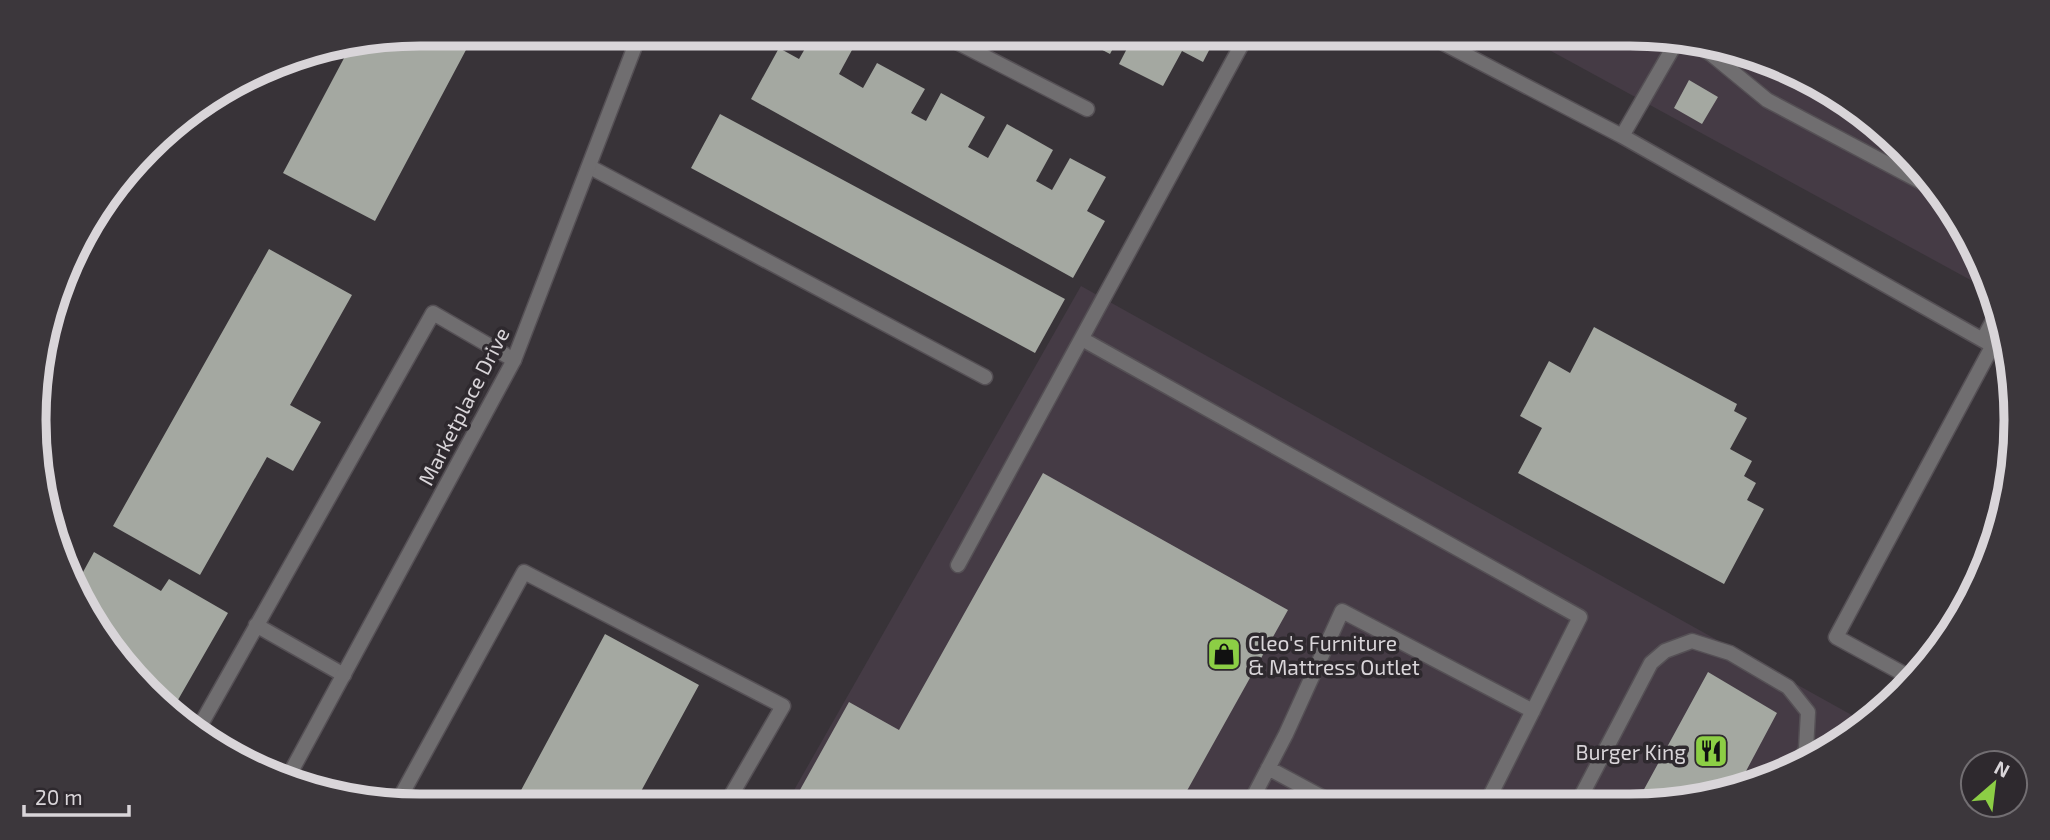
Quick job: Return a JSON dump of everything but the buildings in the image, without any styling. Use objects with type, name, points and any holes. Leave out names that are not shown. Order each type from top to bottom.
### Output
[{"type":"street","name":"Marketplace Drive","points":[[291,772],[514,360],[635,46]]},
{"type":"street","points":[[964,46],[1087,109]]},
{"type":"street","points":[[958,565],[1241,46]]},
{"type":"street","points":[[1449,46],[1622,136],[1994,346],[1836,637],[1905,675]]},
{"type":"street","points":[[1622,136],[1674,48]]},
{"type":"street","points":[[1709,54],[1767,100],[1917,180]]},
{"type":"street","points":[[1731,59],[1731,70]]},
{"type":"street","points":[[590,167],[985,377]]},
{"type":"street","points":[[201,723],[433,313],[514,360]]},
{"type":"street","points":[[1082,339],[1580,617],[1491,794]]},
{"type":"street","points":[[402,794],[524,572],[783,706],[733,794]]},
{"type":"street","points":[[1254,794],[1286,734],[1342,611],[1533,711]]},
{"type":"street","points":[[256,625],[344,676]]},
{"type":"street","points":[[1582,794],[1651,663],[1665,651],[1692,641],[1730,653],[1788,687],[1808,712],[1805,751]]},
{"type":"street","points":[[1268,768],[1316,794]]},
{"type":"shaded area","points":[[1542,46],[1654,46],[1679,49],[1727,58],[1796,84],[1858,123],[1912,173],[1954,233],[1979,285]]},
{"type":"shaded area","points":[[1081,286],[1857,718],[1796,756],[1750,775],[1703,787],[1654,794],[792,794]]},
{"type":"place","name":"Cleo's Furniture & Mattress Outlet","points":[[1224,654]]},
{"type":"place","name":"Burger King","points":[[1711,751]]}]
